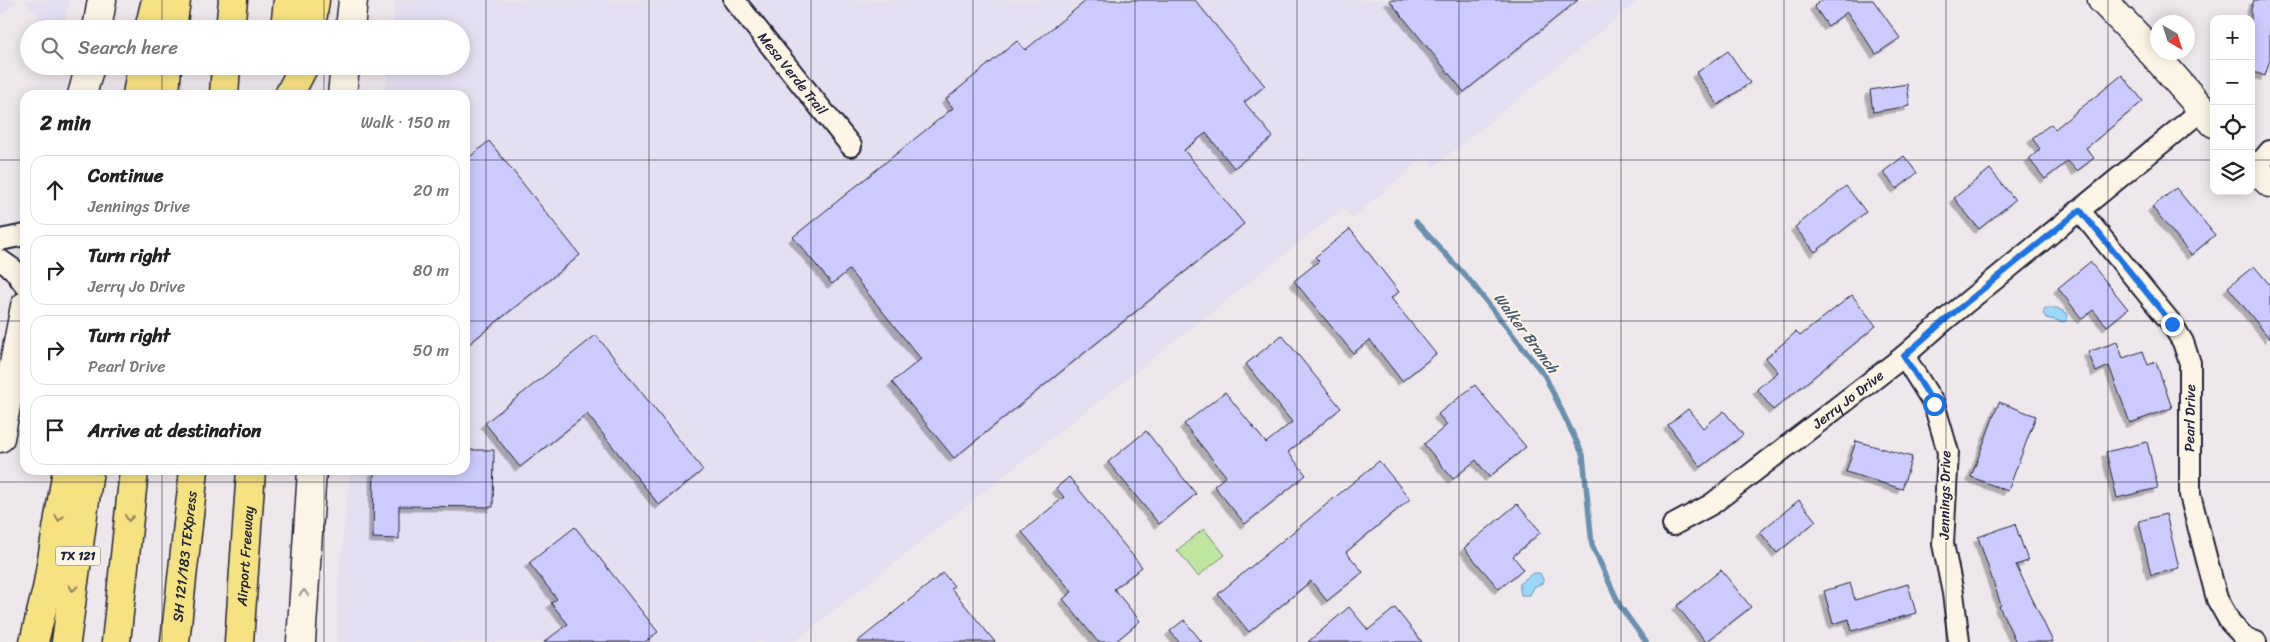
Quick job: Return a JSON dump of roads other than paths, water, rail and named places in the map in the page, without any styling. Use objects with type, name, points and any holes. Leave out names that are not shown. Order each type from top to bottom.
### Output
[{"type":"highway","points":[[151,20],[156,0]]},
{"type":"highway","points":[[173,20],[176,0]]},
{"type":"highway","points":[[231,20],[233,0]]},
{"type":"highway","points":[[286,20],[288,0]]},
{"type":"highway","points":[[313,20],[316,0]]},
{"type":"highway","points":[[138,90],[140,75]]},
{"type":"highway","points":[[165,90],[166,75]]},
{"type":"highway","points":[[224,90],[225,75]]},
{"type":"highway","points":[[279,90],[280,75]]},
{"type":"highway","points":[[292,90],[299,75]]},
{"type":"highway","points":[[34,642],[47,589],[66,475]]},
{"type":"highway","name":"TX 121","points":[[66,642],[88,475]]},
{"type":"highway","points":[[116,642],[133,475]]},
{"type":"highway","name":"SH 121/183 TEXpress","points":[[175,642],[193,475]]},
{"type":"highway","name":"Airport Freeway","points":[[239,642],[252,475]]},
{"type":"main road","points":[[99,20],[102,0]]},
{"type":"main road","points":[[351,20],[353,0]]},
{"type":"main road","points":[[2102,0],[2144,43],[2208,117]]},
{"type":"main road","points":[[83,90],[88,75]]},
{"type":"main road","points":[[343,90],[344,75]]},
{"type":"main road","points":[[0,438],[20,332]]},
{"type":"main road","points":[[301,642],[312,475]]},
{"type":"street","name":"Mesa Verde Trail","points":[[734,0],[851,146]]},
{"type":"street","name":"Jerry Jo Drive","points":[[1673,525],[1712,504],[1904,356],[1945,320],[2080,210],[2208,117]]},
{"type":"street","name":"Pearl Drive","points":[[2080,210],[2172,324],[2183,342],[2190,363],[2191,384],[2190,495],[2217,599],[2230,622],[2246,638],[2256,642]]},
{"type":"street","points":[[0,240],[20,235]]},
{"type":"street","points":[[0,260],[13,269],[20,278]]},
{"type":"street","name":"Jennings Drive","points":[[1904,356],[1934,404],[1948,452],[1943,544],[1953,593],[1959,642]]},
{"type":"water","points":[[2045,308],[2057,308],[2068,314],[2067,320],[2064,322],[2046,318],[2043,313]]},
{"type":"water","points":[[1533,573],[1540,573],[1544,582],[1534,587],[1530,595],[1521,595],[1519,584]]},
{"type":"waterway","name":"Walker Branch","points":[[1416,222],[1471,282],[1545,376],[1583,455],[1592,545],[1620,606],[1646,642]]}]
